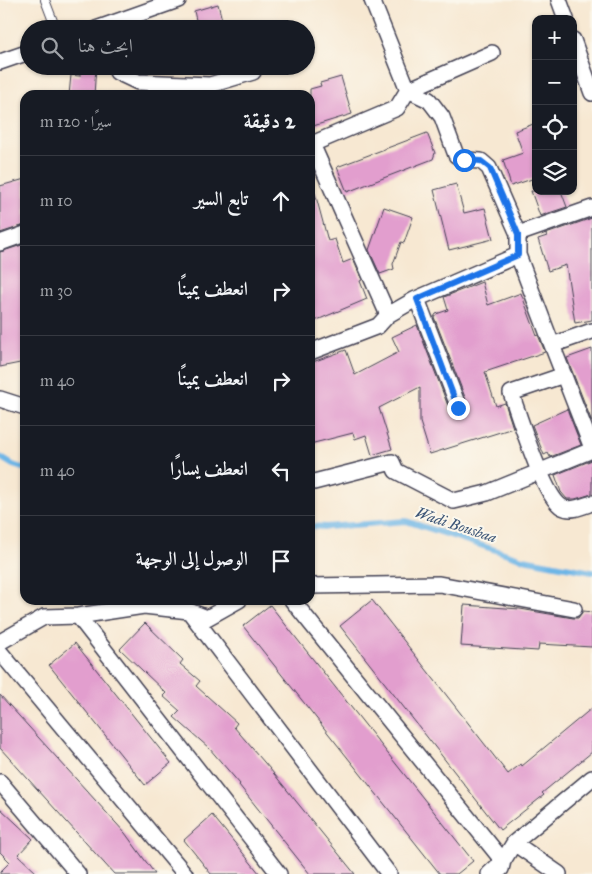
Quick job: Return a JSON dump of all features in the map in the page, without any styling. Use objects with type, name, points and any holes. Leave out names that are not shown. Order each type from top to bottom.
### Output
[{"type":"street","points":[[121,20],[178,0]]},
{"type":"street","points":[[315,482],[392,462],[396,471],[454,501],[487,493],[592,449],[518,255],[518,234],[490,168],[481,161],[464,160],[456,155],[442,117],[429,100],[408,90],[372,0]]},
{"type":"street","points":[[559,0],[565,15]]},
{"type":"street","points":[[577,51],[592,93]]},
{"type":"street","points":[[315,142],[397,108],[408,90],[492,53]]},
{"type":"street","points":[[0,62],[20,55]]},
{"type":"street","points":[[123,75],[138,82],[210,85],[243,75]]},
{"type":"street","points":[[315,153],[388,315]]},
{"type":"street","points":[[518,234],[592,208]]},
{"type":"street","points":[[0,243],[20,236]]},
{"type":"street","points":[[315,350],[378,326],[388,315],[417,299],[518,255]]},
{"type":"street","points":[[417,299],[458,408]]},
{"type":"street","points":[[552,345],[592,331]]},
{"type":"street","points":[[564,375],[511,393],[540,472],[554,499],[562,507],[575,509],[592,503]]},
{"type":"street","points":[[0,399],[20,405]]},
{"type":"street","points":[[315,586],[439,584],[574,609]]},
{"type":"street","points":[[0,642],[44,617],[78,616],[144,606],[189,611],[207,618],[230,605]]},
{"type":"street","points":[[296,605],[501,867]]},
{"type":"street","points":[[189,611],[389,874]]},
{"type":"street","points":[[78,616],[279,874]]},
{"type":"street","points":[[0,652],[185,874]]},
{"type":"street","points":[[489,874],[501,867],[514,843],[592,778]]},
{"type":"street","points":[[0,782],[78,874]]},
{"type":"street","points":[[514,843],[559,874]]},
{"type":"lane","points":[[45,0],[53,20]]},
{"type":"building","points":[[218,4],[222,20],[196,20],[194,11]]},
{"type":"building","points":[[71,75],[95,75],[94,90],[70,90]]},
{"type":"building","points":[[341,77],[352,114],[315,125],[315,90],[310,89],[321,86],[320,83]]},
{"type":"building","points":[[532,125],[532,179],[511,186],[503,160],[523,153],[515,131]]},
{"type":"building","points":[[427,133],[435,153],[433,159],[347,192],[337,167]]},
{"type":"building","points":[[20,180],[20,227],[0,233],[0,186]]},
{"type":"building","points":[[456,184],[464,213],[485,208],[493,239],[449,250],[434,190]]},
{"type":"building","points":[[315,193],[328,241],[335,239],[343,263],[353,259],[362,280],[360,281],[367,299],[315,321]]},
{"type":"building","points":[[532,195],[562,195],[567,207],[540,216]]},
{"type":"building","points":[[384,207],[413,217],[404,243],[401,242],[393,264],[394,269],[380,274],[369,250]]},
{"type":"building","points":[[592,218],[592,320],[575,323],[566,265],[548,271],[538,239],[547,236],[546,234]]},
{"type":"building","points":[[20,246],[20,363],[0,367],[0,252]]},
{"type":"building","points":[[482,282],[488,305],[521,293],[545,352],[485,372],[496,406],[505,403],[513,428],[430,454],[420,422],[420,387],[379,408],[392,449],[372,455],[366,435],[355,439],[353,433],[315,443],[315,361],[346,350],[355,375],[399,352],[392,337],[417,325],[450,411],[457,417],[462,417],[466,414],[468,405],[434,317],[436,314],[448,310],[444,297]]},
{"type":"building","points":[[592,349],[592,422],[567,358]]},
{"type":"building","points":[[567,409],[581,445],[550,457],[548,453],[544,455],[532,425]]},
{"type":"building","points":[[592,460],[592,494],[575,499],[567,499],[561,492],[555,475]]},
{"type":"building","points":[[372,600],[508,774],[521,764],[522,766],[592,708],[592,752],[542,793],[544,795],[500,830],[340,626]]},
{"type":"building","points":[[270,605],[473,861],[457,874],[440,874],[243,626]]},
{"type":"building","points":[[464,605],[520,609],[573,618],[578,618],[583,611],[592,612],[592,647],[539,644],[538,651],[461,646]]},
{"type":"building","points":[[145,623],[183,660],[180,664],[200,681],[196,686],[237,723],[234,727],[355,874],[310,874],[240,784],[209,748],[174,717],[180,711],[163,696],[166,693],[120,649]]},
{"type":"building","points":[[75,643],[171,763],[145,785],[49,665]]},
{"type":"building","points":[[0,695],[125,833],[155,874],[114,874],[0,748]]},
{"type":"building","points":[[0,808],[33,839],[18,855],[38,874],[0,874],[10,862],[0,852]]},
{"type":"building","points":[[212,815],[260,874],[211,874],[184,840]]},
{"type":"waterway","name":"Wadi Bousbaa","points":[[0,457],[20,467]]},
{"type":"waterway","name":"Wadi Bousbaa","points":[[315,526],[406,521],[523,559],[592,572]]},
{"type":"route","points":[[458,408],[417,299],[518,255],[518,234],[490,168],[481,161],[464,160]]}]
